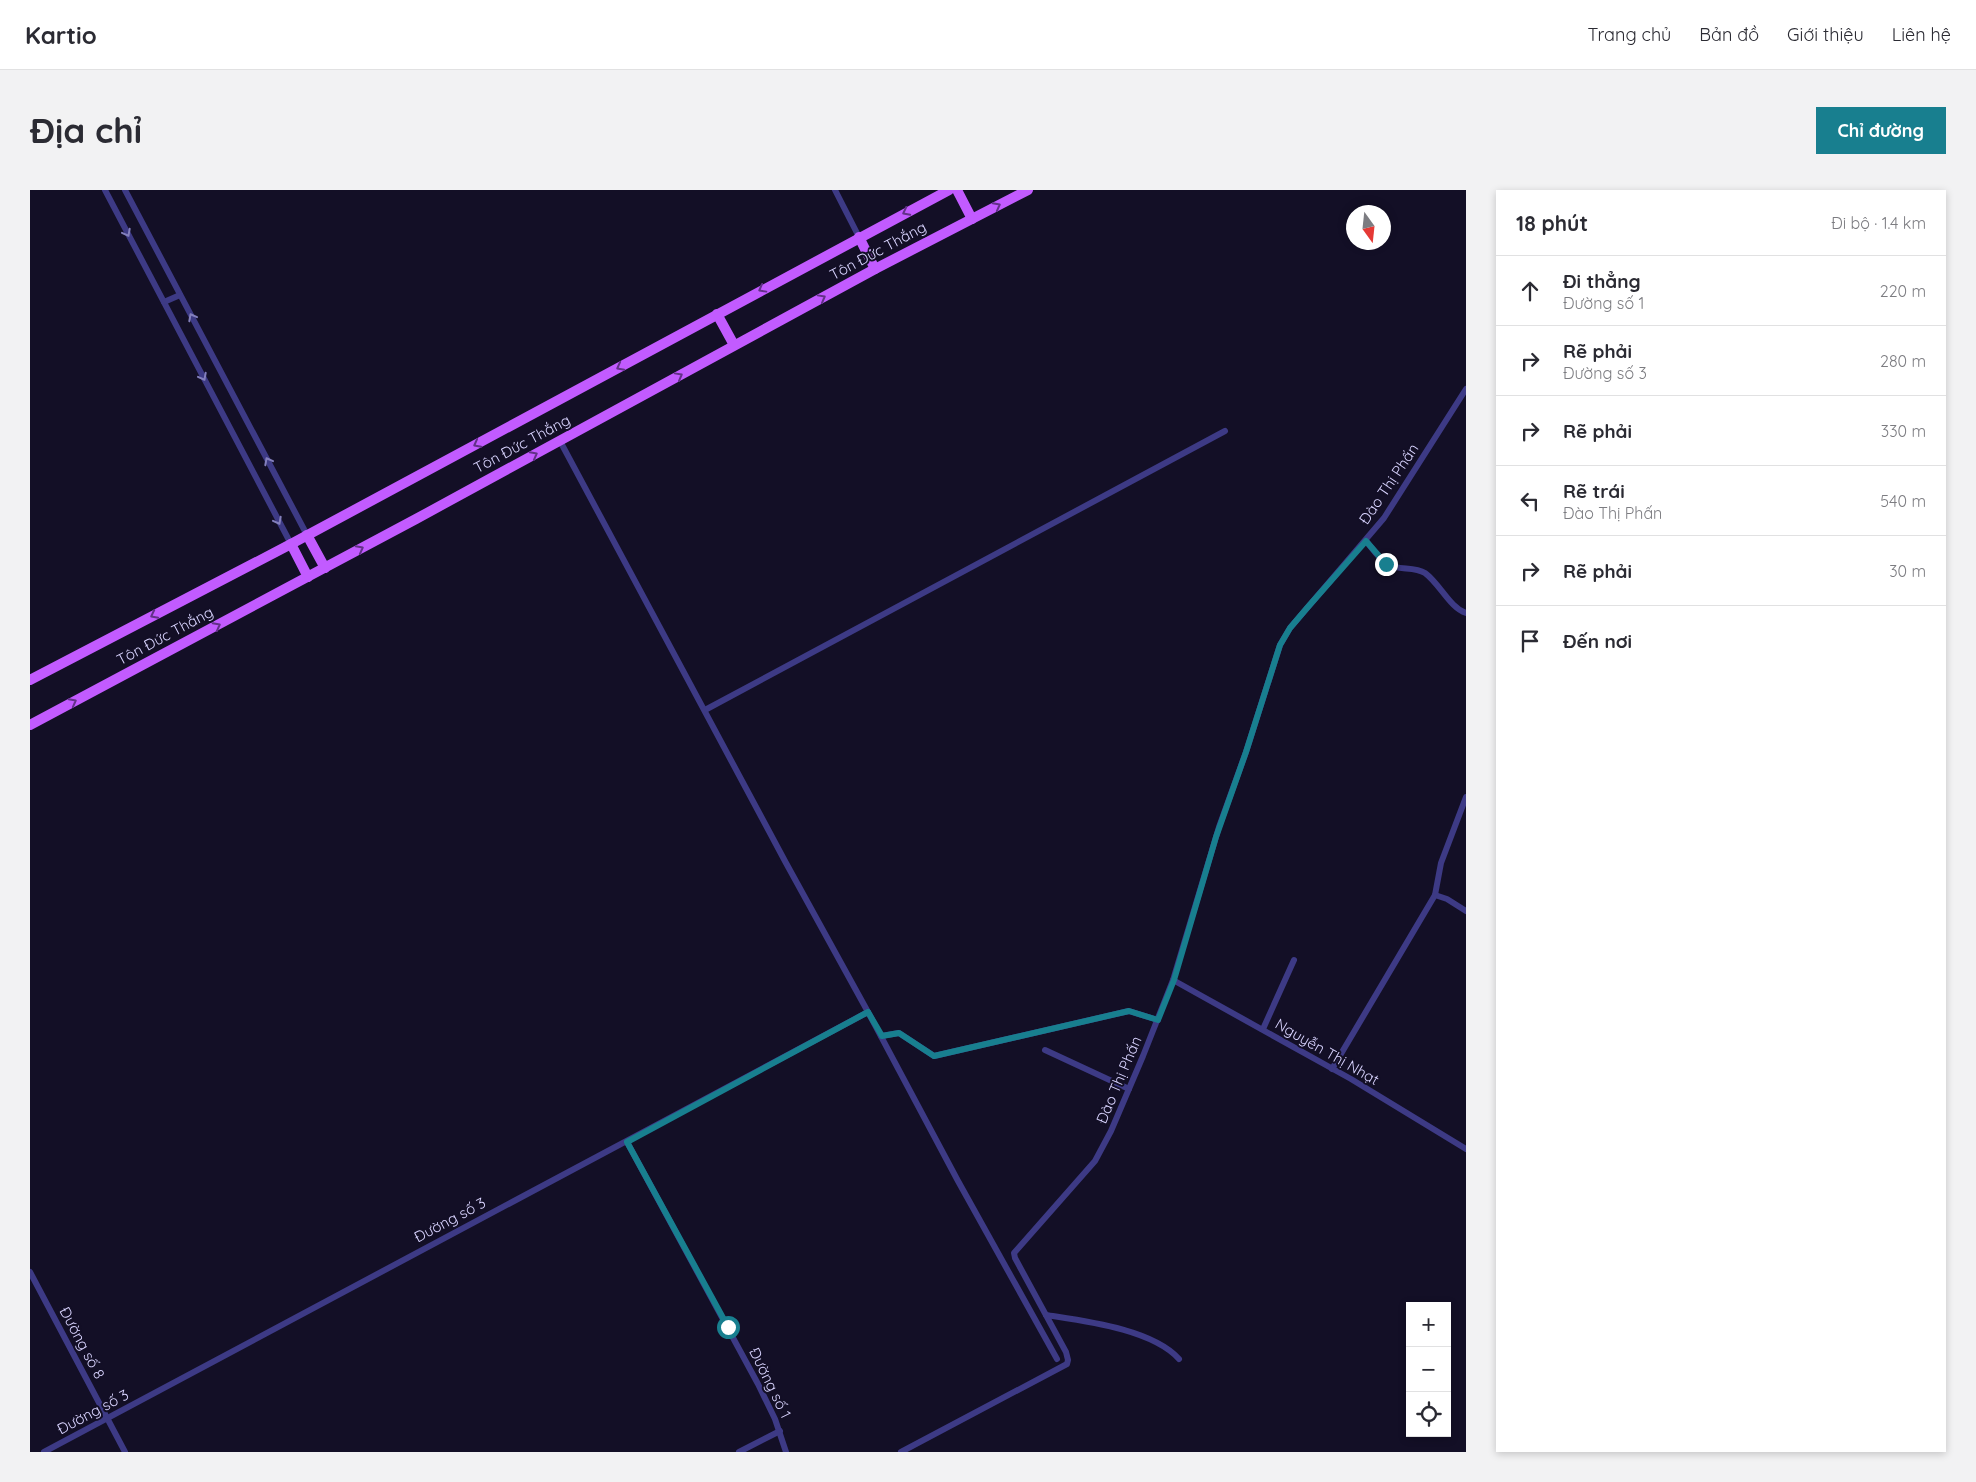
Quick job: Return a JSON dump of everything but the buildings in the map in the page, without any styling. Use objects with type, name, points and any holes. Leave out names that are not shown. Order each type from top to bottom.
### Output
[{"type":"main road","name":"Tôn Đức Thắng","points":[[30,680],[291,544],[949,190]]},
{"type":"main road","points":[[957,190],[972,219]]},
{"type":"main road","name":"Tôn Đức Thắng","points":[[30,725],[325,568],[875,269],[1028,190]]},
{"type":"main road","points":[[859,237],[875,269]]},
{"type":"main road","points":[[717,314],[734,346]]},
{"type":"main road","points":[[307,535],[325,568]]},
{"type":"main road","points":[[291,544],[308,577]]},
{"type":"street","points":[[105,190],[291,544]]},
{"type":"street","points":[[125,190],[307,535]]},
{"type":"street","points":[[834,190],[859,237]]},
{"type":"street","points":[[164,302],[180,295]]},
{"type":"street","name":"Đào Thị Phấn","points":[[1046,1315],[1014,1253],[1095,1161],[1129,1089],[1174,980],[1216,837],[1246,752],[1280,645],[1290,628],[1384,518],[1466,389]]},
{"type":"street","points":[[705,710],[1225,431]]},
{"type":"street","points":[[560,441],[786,863],[882,1036],[958,1181],[1057,1359]]},
{"type":"street","points":[[1366,541],[1386,564],[1424,573],[1442,590],[1454,606],[1466,613]]},
{"type":"street","points":[[1332,1068],[1435,894],[1440,863],[1466,797]]},
{"type":"street","points":[[1435,894],[1447,899],[1466,912]]},
{"type":"street","points":[[1263,1029],[1294,960]]},
{"type":"street","name":"Nguyễn Thị Nhạt","points":[[1174,980],[1332,1068],[1466,1148]]},
{"type":"street","points":[[882,1036],[899,1033],[934,1056],[1129,1011],[1158,1020]]},
{"type":"street","name":"Đường số 3","points":[[44,1452],[868,1012]]},
{"type":"street","points":[[1045,1050],[1129,1089]]},
{"type":"street","name":"Đường số 1","points":[[627,1142],[728,1327],[780,1431],[786,1452]]},
{"type":"street","name":"Đường số 8","points":[[30,1272],[125,1452]]},
{"type":"street","points":[[1046,1315],[1098,1324],[1143,1337],[1166,1347],[1179,1359]]},
{"type":"street","points":[[901,1452],[1067,1364],[1066,1352],[1046,1315]]},
{"type":"street","points":[[739,1452],[780,1431]]},
{"type":"route","points":[[728,1327],[627,1142],[868,1012],[882,1036],[899,1033],[934,1056],[1129,1011],[1158,1020],[1174,980],[1216,837],[1246,752],[1280,645],[1290,628],[1366,541],[1386,564]]}]
